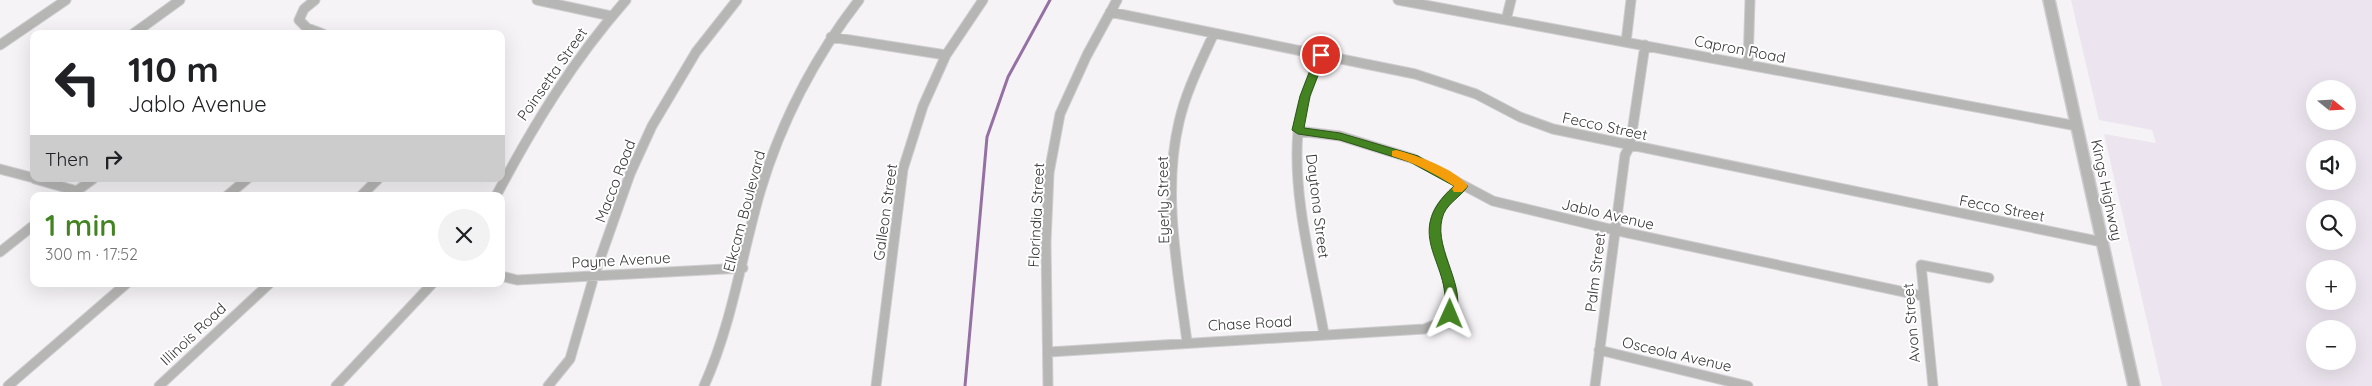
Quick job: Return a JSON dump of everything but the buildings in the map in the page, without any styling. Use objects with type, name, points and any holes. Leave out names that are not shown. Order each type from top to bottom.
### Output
[{"type":"street","points":[[0,45],[66,0]]},
{"type":"street","points":[[139,30],[180,0]]},
{"type":"street","points":[[309,30],[303,26],[299,20],[304,9],[315,0]]},
{"type":"street","points":[[537,0],[611,16]]},
{"type":"street","name":"Poinsetta Street","points":[[505,179],[528,135],[562,83],[611,16],[626,0]]},
{"type":"street","name":"Macco Road","points":[[548,386],[570,359],[594,276],[630,174],[652,126],[696,52],[737,0]]},
{"type":"street","name":"Elkcam Boulevard","points":[[704,386],[724,339],[760,193],[776,146],[793,104],[831,37],[858,0]]},
{"type":"street","name":"Galleon Street","points":[[876,386],[903,169],[923,106],[946,55],[983,0]]},
{"type":"street","name":"Florindia Street","points":[[1048,386],[1046,242],[1049,173],[1060,114],[1086,55],[1117,0]]},
{"type":"street","name":"Capron Road","points":[[1398,0],[2077,126]]},
{"type":"street","points":[[1506,20],[1511,0]]},
{"type":"street","points":[[1626,42],[1631,0]]},
{"type":"street","points":[[1748,64],[1750,0]]},
{"type":"street","name":"Kings Highway","points":[[2049,0],[2134,386]]},
{"type":"street","name":"Fecco Street","points":[[1110,12],[1416,74],[1476,94],[1520,117],[1553,129],[2102,242]]},
{"type":"street","name":"Eyerly Street","points":[[1187,342],[1175,226],[1173,166],[1179,123],[1192,83],[1214,33]]},
{"type":"street","points":[[831,37],[946,55]]},
{"type":"street","name":"Palm Street","points":[[1595,386],[1624,155],[1630,146],[1645,45]]},
{"type":"street","name":"Daytona Street","points":[[1321,55],[1305,96],[1298,130],[1296,165],[1324,334]]},
{"type":"street","name":"Jablo Avenue","points":[[1298,130],[1340,136],[1414,159],[1493,201],[1614,230],[1923,296]]},
{"type":"street","points":[[0,169],[30,177]]},
{"type":"street","points":[[45,182],[71,192]]},
{"type":"street","points":[[75,192],[89,182]]},
{"type":"street","points":[[231,192],[243,182]]},
{"type":"street","points":[[365,192],[375,182]]},
{"type":"street","name":"Chase Road","points":[[1049,352],[1424,328],[1440,322],[1450,314],[1453,302],[1434,234],[1436,217],[1447,199],[1462,186]]},
{"type":"street","points":[[0,252],[30,228]]},
{"type":"street","name":"Avon Street","points":[[1933,386],[1921,265],[1989,278]]},
{"type":"street","name":"Payne Avenue","points":[[505,277],[517,280],[743,268]]},
{"type":"street","points":[[11,386],[123,287]]},
{"type":"street","name":"Illinois Road","points":[[159,386],[265,287]]},
{"type":"street","points":[[336,386],[429,287]]},
{"type":"street","name":"Osceola Avenue","points":[[1599,350],[1748,386]]},
{"type":"shaded area","points":[[2071,0],[2372,0],[2372,386],[2162,386],[2104,134],[2156,143],[2152,130],[2099,120]]},
{"type":"waterway","points":[[965,386],[987,137],[1008,77],[1050,0]]},
{"type":"slow traffic","points":[[1396,153],[1414,159],[1443,174],[1462,186],[1458,189]]},
{"type":"route","points":[[1321,55],[1305,96],[1298,130],[1340,136],[1414,159],[1462,186],[1447,199],[1436,217],[1434,234],[1442,257],[1453,302],[1450,314]]}]
